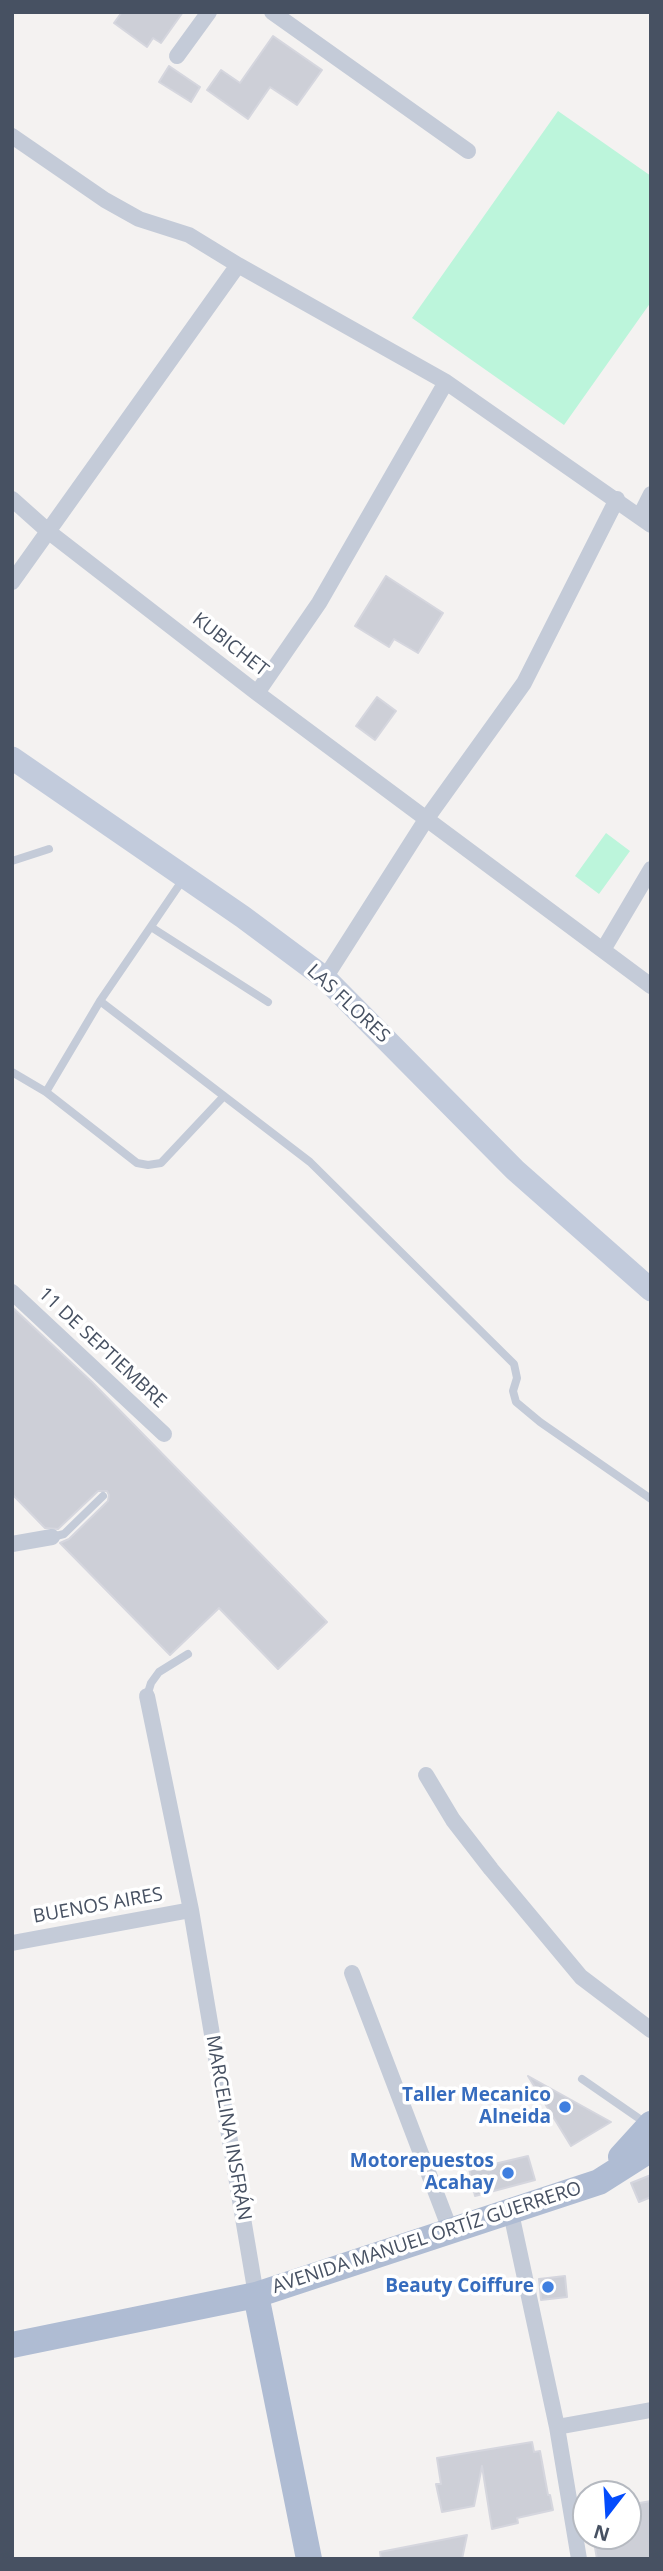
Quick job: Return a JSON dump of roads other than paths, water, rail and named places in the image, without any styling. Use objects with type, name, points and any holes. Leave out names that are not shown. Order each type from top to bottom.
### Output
[{"type":"main road","name":"AVENIDA MANUEL ORTÍZ GUERRERO","points":[[12,2345],[256,2295],[511,2213],[599,2182],[650,2133]]},
{"type":"main road","name":"MARCELINA INSFRÁN","points":[[256,2295],[309,2559]]},
{"type":"street","points":[[177,56],[209,12]]},
{"type":"street","points":[[272,12],[468,151]]},
{"type":"street","points":[[12,136],[128,213],[190,235],[238,265],[446,382],[645,521],[651,494]]},
{"type":"street","points":[[12,582],[238,265]]},
{"type":"street","points":[[257,693],[319,603],[446,382]]},
{"type":"street","name":"KUBICHET","points":[[12,499],[49,531],[257,693],[651,986]]},
{"type":"street","points":[[326,978],[427,818],[524,682],[617,499]]},
{"type":"street","name":"LAS FLORES","points":[[12,758],[243,917],[326,978],[515,1170],[651,1290]]},
{"type":"street","points":[[603,950],[651,869]]},
{"type":"street","name":"11 DE SEPTIEMBRE","points":[[12,1292],[164,1434]]},
{"type":"street","points":[[12,1544],[52,1537]]},
{"type":"street","name":"MARCELINA INSFRÁN","points":[[147,1696],[191,1910],[256,2295]]},
{"type":"street","points":[[426,1775],[453,1820],[580,1977],[651,2030]]},
{"type":"street","name":"BUENOS AIRES","points":[[12,1943],[191,1910]]},
{"type":"street","points":[[352,1973],[451,2232]]},
{"type":"street","points":[[511,2213],[557,2427],[579,2559]]},
{"type":"street","points":[[557,2427],[651,2410]]},
{"type":"lane","points":[[12,861],[49,849]]},
{"type":"lane","points":[[47,1092],[100,1001],[184,878]]},
{"type":"lane","points":[[151,927],[268,1002]]},
{"type":"lane","points":[[100,1001],[310,1162],[514,1364],[517,1378],[513,1391],[516,1402],[540,1422],[651,1499]]},
{"type":"lane","points":[[12,1072],[47,1092],[137,1163],[148,1166],[161,1163],[224,1096]]},
{"type":"lane","points":[[52,1537],[64,1534],[103,1496]]},
{"type":"lane","points":[[147,1696],[151,1683],[159,1672],[188,1654]]},
{"type":"lane","points":[[582,2079],[650,2133]]},
{"type":"place","name":"Taller Mecanico Alneida","points":[[565,2107]]},
{"type":"place","name":"Motorepuestos Acahay","points":[[508,2173]]},
{"type":"place","name":"Beauty Coiffure","points":[[548,2287]]}]
